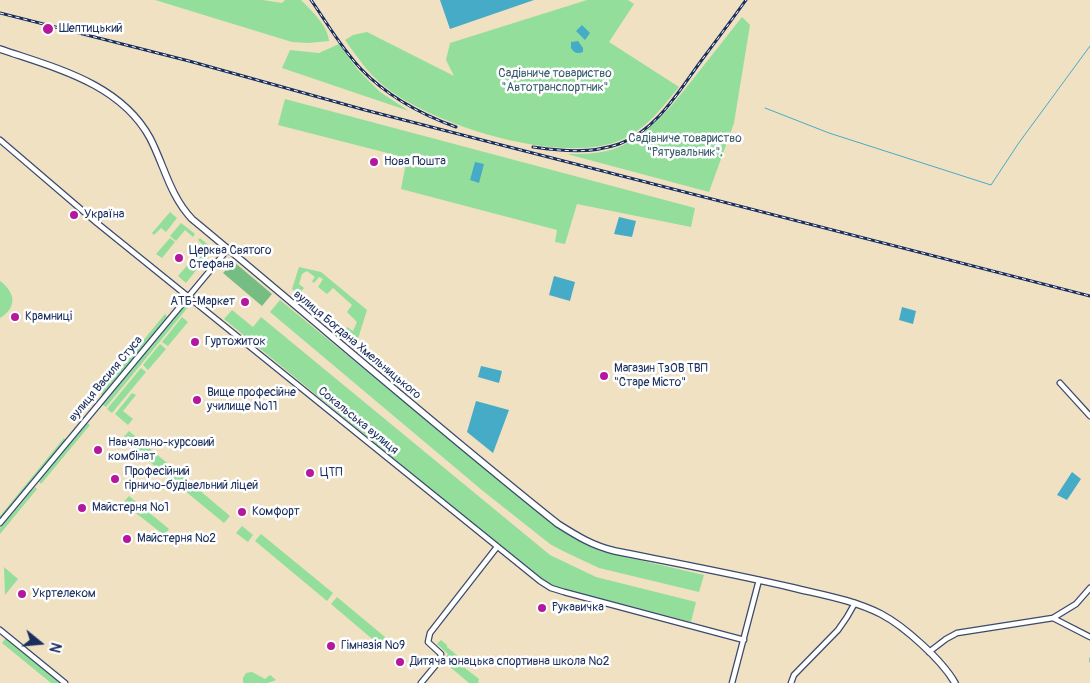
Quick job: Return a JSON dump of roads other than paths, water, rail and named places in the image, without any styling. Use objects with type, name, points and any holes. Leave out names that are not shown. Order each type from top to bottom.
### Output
[{"type":"street","name":"вулиця Богдана Хмельницького","points":[[0,49],[58,68],[102,88],[122,103],[134,115],[149,137],[178,203],[192,219],[466,450],[558,524],[597,547],[770,582],[855,603],[882,614],[896,624],[929,652],[955,683]]},
{"type":"street","name":"Сокальська вулиця","points":[[0,140],[97,223],[497,548],[551,588],[744,640]]},
{"type":"street","name":"вулиця Василя Стуса","points":[[0,523],[228,249]]},
{"type":"street","points":[[1060,383],[1090,416]]},
{"type":"street","points":[[421,683],[440,660],[441,654],[428,642],[430,633],[497,548]]},
{"type":"street","points":[[732,683],[759,580]]},
{"type":"street","points":[[929,652],[946,639],[958,633],[1053,618],[1076,604],[1090,588]]},
{"type":"street","points":[[791,683],[794,675],[842,623],[855,603]]},
{"type":"street","points":[[1053,618],[1090,637]]},
{"type":"street","points":[[0,630],[65,683]]},
{"type":"water","points":[[440,0],[534,0],[450,29]]},
{"type":"water","points":[[582,25],[590,33],[585,40],[576,31]]},
{"type":"water","points":[[578,41],[583,48],[583,52],[576,53],[571,48],[571,42]]},
{"type":"water","points":[[475,162],[484,164],[479,183],[470,180]]},
{"type":"water","points":[[619,217],[636,221],[632,237],[614,234]]},
{"type":"water","points":[[554,276],[575,282],[570,301],[549,295]]},
{"type":"water","points":[[902,307],[916,311],[913,324],[899,320]]},
{"type":"water","points":[[481,366],[502,371],[499,383],[478,377]]},
{"type":"water","points":[[476,401],[509,410],[493,453],[467,432]]},
{"type":"water","points":[[1072,472],[1081,479],[1067,500],[1057,495]]},
{"type":"waterway","points":[[765,108],[829,133],[991,185],[1018,144],[1090,46]]},
{"type":"railway","points":[[311,0],[347,53],[371,79],[405,104],[456,127]]},
{"type":"railway","points":[[533,147],[565,150],[597,149],[619,144],[644,130],[666,109],[746,0]]},
{"type":"railway","points":[[0,13],[189,61],[365,110],[1090,296]]},
{"type":"place","name":"Шептицький","points":[[48,29]]},
{"type":"place","name":"Нова Пошта","points":[[374,162]]},
{"type":"place","name":"Україна","points":[[74,215]]},
{"type":"place","name":"Церква Святого Стефана","points":[[179,258]]},
{"type":"place","name":"АТБ-Маркет","points":[[245,302]]},
{"type":"place","name":"Крамниці","points":[[15,317]]},
{"type":"place","name":"Гуртожиток","points":[[195,342]]},
{"type":"place","name":"Магазин ТзОВ ТВП \"Старе Місто\"","points":[[604,376]]},
{"type":"place","name":"Вище професійне училище №11","points":[[197,400]]},
{"type":"place","name":"Навчально-курсовий комбінат","points":[[98,450]]},
{"type":"place","name":"ЦТП","points":[[310,473]]},
{"type":"place","name":"Професійний гірничо-будівельний ліцей","points":[[115,479]]},
{"type":"place","name":"Майстерня №1","points":[[82,508]]},
{"type":"place","name":"Комфорт","points":[[242,512]]},
{"type":"place","name":"Майстерня №2","points":[[127,539]]},
{"type":"place","name":"Укртелеком","points":[[22,594]]},
{"type":"place","name":"Рукавичка","points":[[542,608]]},
{"type":"place","name":"Гімназія №9","points":[[331,646]]},
{"type":"place","name":"Дитяча юнацька спортивна школа №2","points":[[400,662]]},
{"type":"park label","name":"Садівниче товариство \"Автотранспортник\"","points":[[555,81]]},
{"type":"park label","name":"Садівниче товариство \"Рятувальник\".","points":[[685,146]]}]
